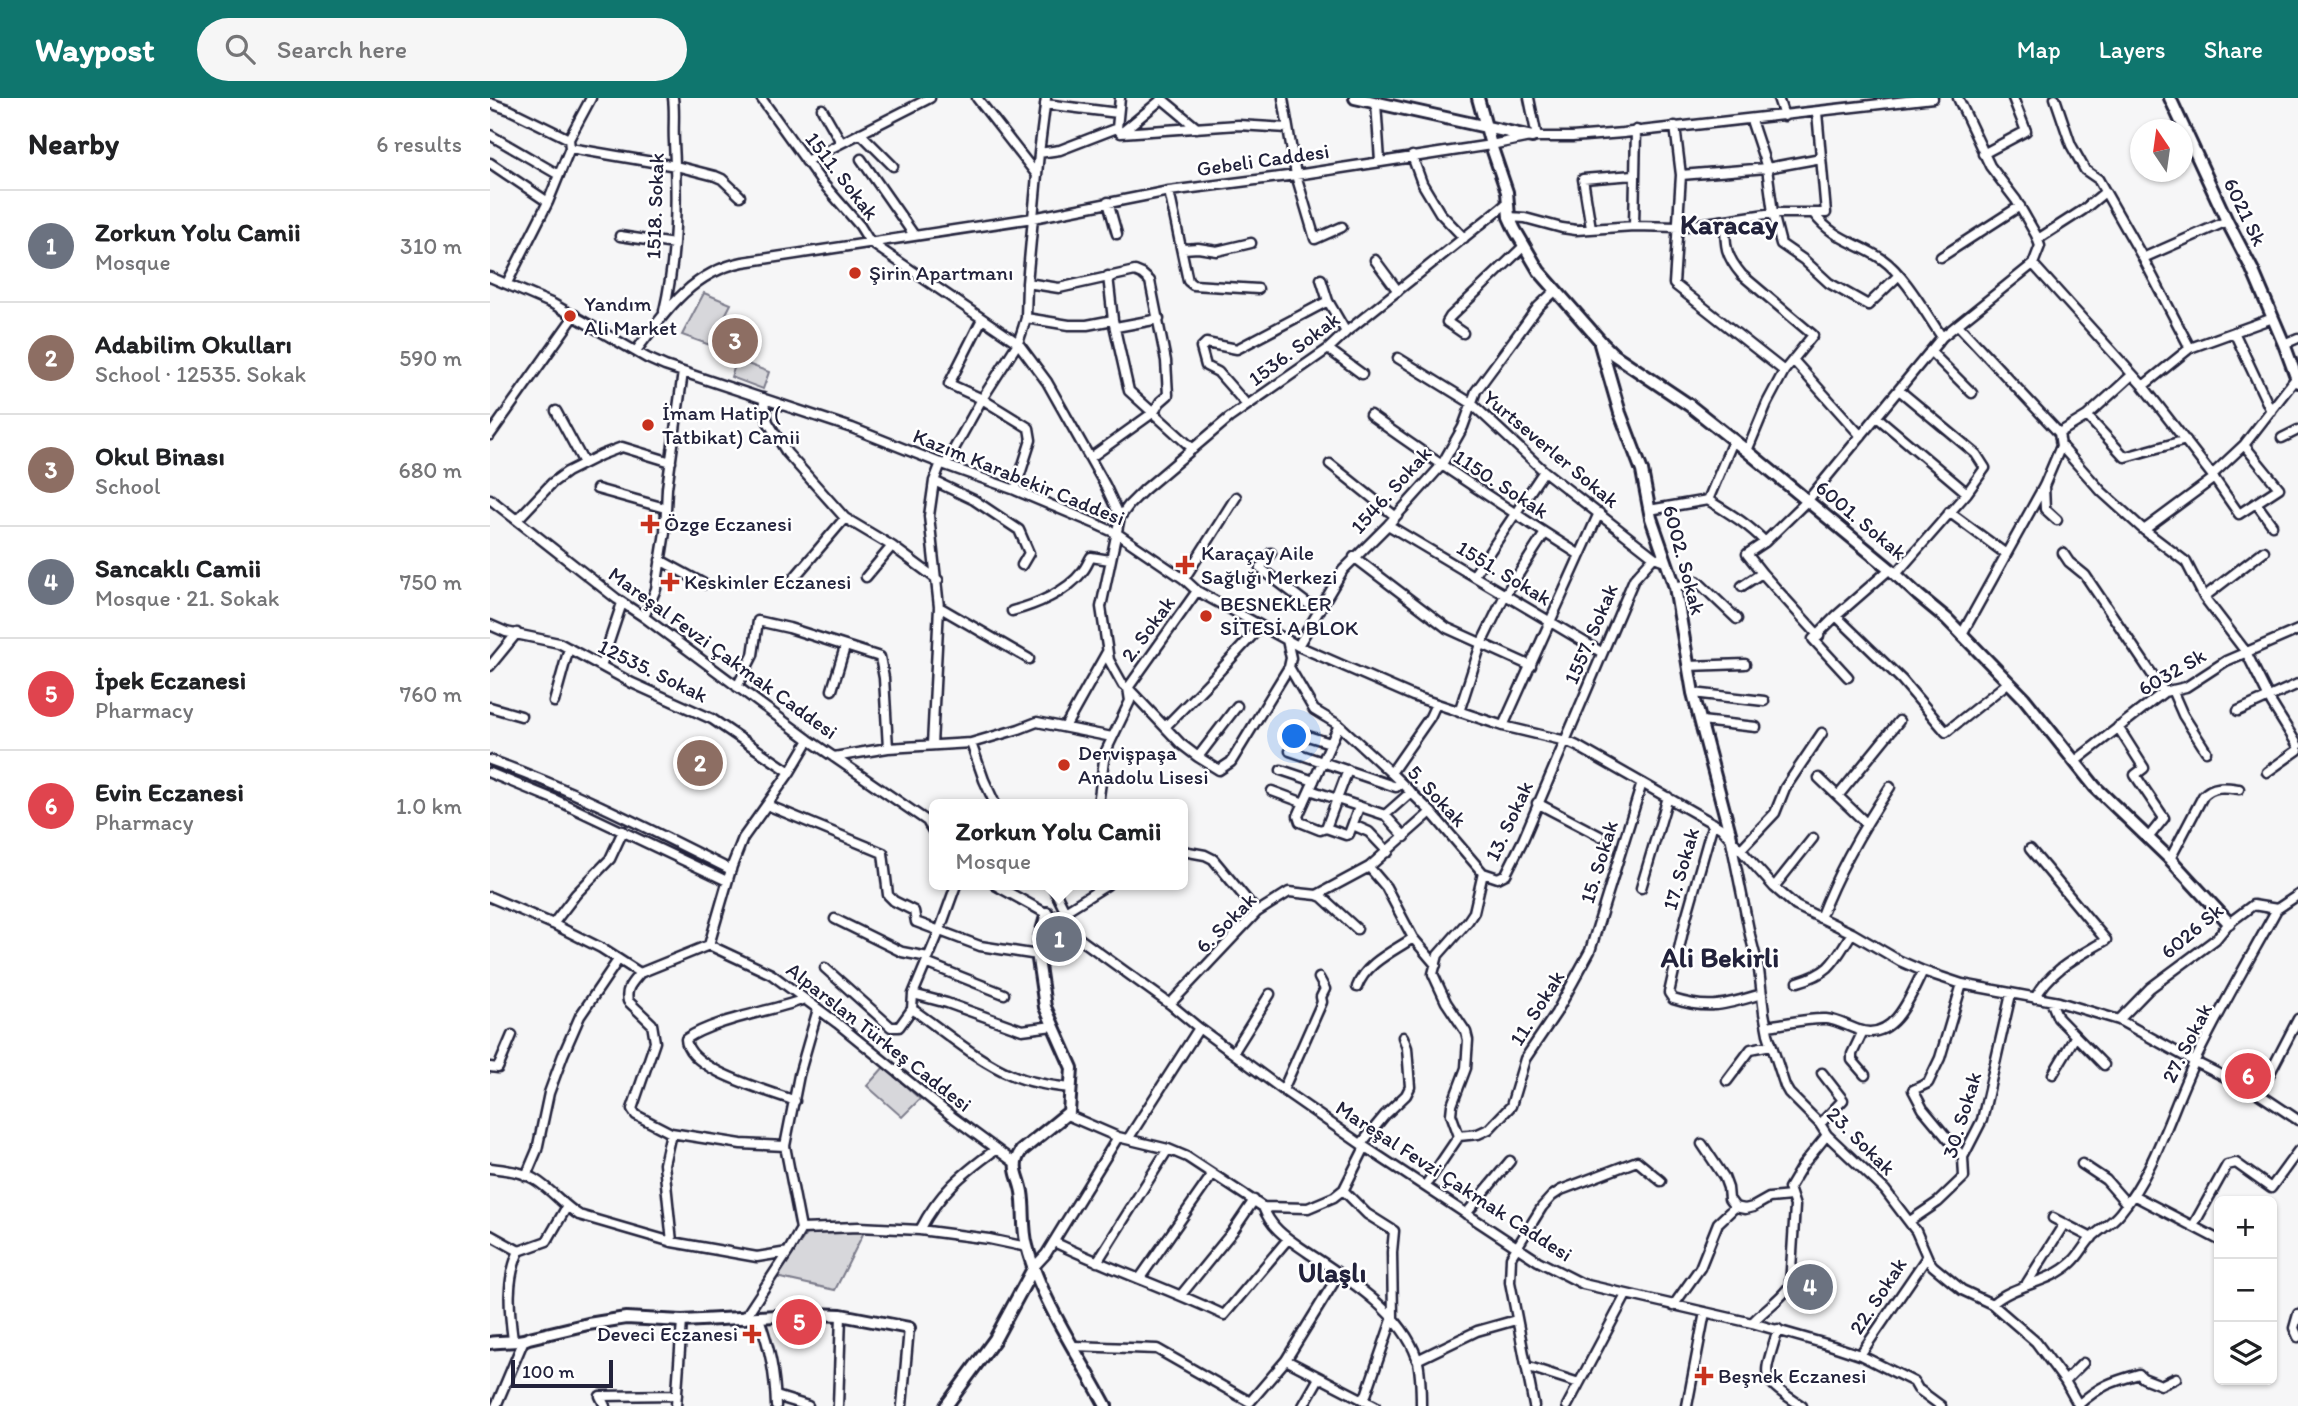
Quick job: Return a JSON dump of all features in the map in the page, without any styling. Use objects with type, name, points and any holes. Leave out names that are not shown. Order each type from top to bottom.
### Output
[{"type":"street","points":[[507,283],[548,202],[569,143],[591,98]]},
{"type":"street","name":"1518. Sokak","points":[[663,315],[674,244],[676,166],[673,98]]},
{"type":"street","points":[[806,160],[930,98]]},
{"type":"street","points":[[977,98],[1037,175]]},
{"type":"street","points":[[1119,131],[1120,98]]},
{"type":"street","points":[[1119,131],[1162,98],[1197,128]]},
{"type":"street","points":[[1283,98],[1296,175],[1315,239],[1342,227]]},
{"type":"street","points":[[1355,98],[1376,103],[1403,103],[1486,127],[1534,137],[1529,98]]},
{"type":"street","name":"6001. Sokak","points":[[1478,98],[1490,145],[1507,192],[1509,217],[1524,246],[1539,271],[1613,355],[1689,405],[1747,451],[1893,571],[1962,634],[2024,698],[2106,799],[2171,859],[2229,923]]},
{"type":"street","points":[[1778,98],[1784,116]]},
{"type":"street","name":"Gebeli Caddesi","points":[[636,351],[663,315],[690,288],[721,267],[743,262],[1033,218],[1169,191],[1296,175],[1534,137],[1572,137],[1751,120],[1891,100],[1933,98]]},
{"type":"street","points":[[1818,635],[1747,554],[1765,542],[1808,500],[1942,337],[2033,264],[2040,246],[2020,206],[1983,154],[1958,98]]},
{"type":"street","points":[[1983,154],[2026,131],[2013,98]]},
{"type":"street","points":[[2055,98],[2071,145],[2085,170],[2098,179],[2190,348]]},
{"type":"street","name":"6021 Sk","points":[[2170,98],[2252,269],[2297,380]]},
{"type":"street","name":"1511. Sokak","points":[[764,99],[832,196],[860,226],[870,242],[1018,343]]},
{"type":"street","points":[[932,745],[939,607],[929,516],[934,481],[1018,343],[1026,317],[1039,153],[1046,101],[1118,113]]},
{"type":"street","points":[[490,103],[510,110],[569,143],[676,166],[722,179],[740,196]]},
{"type":"street","points":[[1376,103],[1380,161]]},
{"type":"street","points":[[822,109],[841,142]]},
{"type":"street","points":[[1509,217],[1525,218],[1562,228],[1591,228],[1679,226],[1773,213],[1826,213],[1817,112]]},
{"type":"street","points":[[1751,120],[1767,168],[1773,213],[1781,244],[1829,283],[1868,305],[1898,276]]},
{"type":"street","points":[[1039,153],[1060,150],[1119,131],[1238,125],[1288,128]]},
{"type":"street","points":[[1675,126],[1681,175],[1674,284],[1784,371]]},
{"type":"street","points":[[1634,226],[1636,130]]},
{"type":"street","points":[[860,133],[893,166]]},
{"type":"street","points":[[490,135],[559,175]]},
{"type":"street","points":[[1412,156],[1422,183],[1440,213],[1464,237]]},
{"type":"street","points":[[1681,175],[1767,168],[1821,158]]},
{"type":"street","points":[[861,159],[914,236]]},
{"type":"street","points":[[490,163],[548,202]]},
{"type":"street","points":[[1591,228],[1583,179],[1634,175]]},
{"type":"street","points":[[1169,191],[1188,281],[1193,285],[1258,289]]},
{"type":"street","points":[[2038,239],[2083,210],[2105,192]]},
{"type":"street","points":[[1108,202],[1117,234]]},
{"type":"street","name":"1536. Sokak","points":[[1120,517],[1144,490],[1247,405],[1328,349],[1506,204]]},
{"type":"street","points":[[1941,257],[2020,206]]},
{"type":"street","points":[[1814,214],[1825,227],[1883,260],[1898,276],[1942,337]]},
{"type":"street","points":[[1725,221],[1725,244],[1733,264],[1742,275],[1813,335],[1784,371],[1747,451]]},
{"type":"street","points":[[2143,258],[2227,221]]},
{"type":"street","points":[[620,236],[674,244]]},
{"type":"street","points":[[1183,249],[1217,250],[1251,243]]},
{"type":"street","points":[[1463,334],[1447,323],[1450,317],[1524,246]]},
{"type":"street","points":[[1375,260],[1398,291]]},
{"type":"street","points":[[2033,264],[2143,386],[2239,514],[2279,488],[2244,445]]},
{"type":"street","points":[[1027,283],[1059,288],[1135,271],[1150,281],[1159,319],[1168,395],[1154,412],[1090,458]]},
{"type":"street","points":[[1108,276],[1114,323],[1129,391],[1193,449]]},
{"type":"street","name":"Kazım Karabekir Caddesi","points":[[490,277],[575,315],[647,358],[852,428],[1015,490],[1118,534],[1184,579],[1197,591],[1260,626],[1298,646],[1403,692],[1503,726],[1566,741],[1713,822],[1731,837],[1774,887],[1796,906],[1923,971],[1962,984],[2050,1001],[2119,1020],[2259,1094],[2298,1120]]},
{"type":"street","points":[[1321,279],[1328,301],[1346,332]]},
{"type":"street","name":"1546. Sokak","points":[[1298,646],[1337,579],[1354,557],[1388,525],[1441,466],[1463,427],[1476,391],[1538,307],[1556,290]]},
{"type":"street","points":[[1247,405],[1218,372],[1206,366],[1201,348],[1206,343],[1237,349],[1328,301]]},
{"type":"street","points":[[490,435],[575,315]]},
{"type":"street","points":[[1026,317],[1069,326],[1159,319]]},
{"type":"street","points":[[2143,386],[2190,348],[2273,318]]},
{"type":"street","points":[[982,319],[949,384],[982,399],[1026,426],[1031,432],[1031,440],[1015,490]]},
{"type":"street","points":[[1958,324],[2059,433],[2061,446],[2044,486],[1962,634]]},
{"type":"street","points":[[2234,332],[2271,411]]},
{"type":"street","name":"6002. Sokak","points":[[1598,338],[1642,471],[1660,559],[1671,570],[1693,693],[1731,837]]},
{"type":"street","points":[[2284,344],[2298,338]]},
{"type":"street","points":[[1018,343],[1046,382],[1120,517],[1101,607],[1107,652],[1119,679],[1181,744],[1200,754],[1219,770],[1231,762],[1289,667],[1292,658],[1287,640]]},
{"type":"street","points":[[1328,349],[1362,374]]},
{"type":"street","points":[[1930,351],[1972,393]]},
{"type":"street","name":"Yurtseverler Sokak","points":[[1398,358],[1471,403],[1544,471],[1660,559]]},
{"type":"street","points":[[1794,361],[1861,436]]},
{"type":"street","points":[[644,617],[656,589],[683,372]]},
{"type":"street","points":[[2059,433],[2087,416],[2133,375]]},
{"type":"street","points":[[2144,530],[2213,477],[2244,445],[2297,380]]},
{"type":"street","points":[[1848,677],[1814,639],[1836,616],[1893,571],[1967,493],[1985,468],[1976,454],[1899,390]]},
{"type":"street","points":[[763,398],[768,422],[787,453],[845,518],[892,546],[938,580]]},
{"type":"street","points":[[556,411],[584,463]]},
{"type":"street","name":"1150. Sokak","points":[[1370,415],[1441,466],[1580,555]]},
{"type":"street","points":[[1877,416],[1967,493]]},
{"type":"street","points":[[2087,416],[2124,457],[2186,440]]},
{"type":"street","points":[[2282,438],[2298,430]]},
{"type":"street","points":[[1708,500],[1733,441]]},
{"type":"street","points":[[2061,446],[2102,492],[2144,530],[2186,562],[2204,597],[2246,652],[2298,748],[2267,772]]},
{"type":"street","points":[[519,520],[552,483],[567,472],[622,447],[671,462]]},
{"type":"street","points":[[1330,464],[1395,516]]},
{"type":"street","points":[[1474,575],[1544,471]]},
{"type":"street","points":[[934,481],[974,500],[1019,530],[1029,553],[1022,565]]},
{"type":"street","points":[[2044,486],[2045,509],[2057,520]]},
{"type":"street","points":[[597,489],[666,508]]},
{"type":"street","points":[[1184,579],[1236,497]]},
{"type":"street","name":"Mareşal Fevzi Çakmak Caddesi","points":[[490,499],[622,603],[929,825]]},
{"type":"street","points":[[1649,510],[1708,500],[1746,524],[1765,542]]},
{"type":"street","points":[[2256,503],[2272,525]]},
{"type":"street","points":[[1949,512],[2006,554]]},
{"type":"street","points":[[1503,726],[1600,513]]},
{"type":"street","points":[[794,578],[845,518]]},
{"type":"street","name":"1551. Sokak","points":[[1388,525],[1601,652]]},
{"type":"street","points":[[1459,712],[1481,645],[1506,595],[1545,533]]},
{"type":"street","points":[[866,577],[892,546]]},
{"type":"street","points":[[2204,597],[2264,551]]},
{"type":"street","points":[[1271,553],[1260,568],[1320,610]]},
{"type":"street","points":[[2063,553],[2069,562],[2085,575],[2168,691],[2206,751]]},
{"type":"street","points":[[1012,611],[1066,587],[1082,573],[1091,557],[1110,560]]},
{"type":"street","points":[[1354,557],[1438,622],[1481,645],[1531,666]]},
{"type":"street","name":"1557. Sokak","points":[[1566,741],[1601,652],[1634,579],[1660,559]]},
{"type":"street","points":[[660,561],[704,584]]},
{"type":"street","points":[[1742,586],[1762,573]]},
{"type":"street","points":[[1675,587],[1697,581],[1737,619]]},
{"type":"street","name":"2. Sokak","points":[[1128,688],[1197,591]]},
{"type":"street","points":[[601,666],[622,603]]},
{"type":"street","points":[[939,607],[1030,659]]},
{"type":"street","points":[[1836,616],[1902,680],[1946,732],[2010,682]]},
{"type":"street","points":[[737,687],[753,655],[758,621],[880,657],[884,678],[888,748]]},
{"type":"street","name":"12535. Sokak","points":[[490,625],[506,632],[559,643],[632,683],[712,719],[790,772]]},
{"type":"street","points":[[1165,727],[1260,626]]},
{"type":"street","name":"6032 Sk","points":[[2074,762],[2168,691],[2186,687],[2226,661],[2298,630]]},
{"type":"street","points":[[490,666],[517,633]]},
{"type":"street","points":[[832,690],[845,646]]},
{"type":"street","points":[[554,702],[569,648]]},
{"type":"street","points":[[1065,727],[1107,652]]},
{"type":"street","points":[[1688,666],[1745,664]]},
{"type":"street","points":[[1289,667],[1314,710],[1339,725],[1391,772]]},
{"type":"street","points":[[2238,711],[2298,684]]},
{"type":"street","points":[[1099,799],[1103,761],[1130,701],[1128,688]]},
{"type":"street","points":[[1693,693],[1764,701]]},
{"type":"street","name":"5. Sokak","points":[[1436,704],[1430,717],[1391,772],[1483,873]]},
{"type":"street","points":[[490,706],[522,716]]},
{"type":"street","points":[[1200,754],[1237,706]]},
{"type":"street","points":[[1701,721],[1756,727]]},
{"type":"street","points":[[834,757],[888,748],[971,743],[1037,722],[1112,737]]},
{"type":"street","points":[[1838,796],[1899,722]]},
{"type":"street","points":[[1339,725],[1298,816],[1300,822],[1320,830],[1326,828],[1346,835],[1349,834],[1359,807]]},
{"type":"street","points":[[2118,727],[2144,768],[2135,775],[2164,818],[2148,838]]},
{"type":"street","points":[[1298,733],[1331,743]]},
{"type":"street","points":[[1741,849],[1775,813],[1785,788],[1822,733]]},
{"type":"street","points":[[785,1146],[671,1133],[636,1115],[632,1109],[655,1042],[652,1024],[628,1001],[627,989],[640,974],[709,944],[727,881],[743,838],[790,772],[809,740]]},
{"type":"street","name":"13. Sokak","points":[[1436,965],[1438,955],[1474,912],[1483,873],[1499,878],[1506,874],[1566,741]]},
{"type":"street","points":[[971,743],[993,799]]},
{"type":"street","points":[[1290,751],[1396,786],[1400,782]]},
{"type":"street","points":[[490,760],[517,769],[731,870]]},
{"type":"street","points":[[1281,770],[1314,782]]},
{"type":"street","points":[[1326,828],[1348,770]]},
{"type":"street","points":[[490,773],[623,831],[727,881]]},
{"type":"street","points":[[1819,778],[1866,823]]},
{"type":"street","name":"15. Sokak","points":[[1590,951],[1642,783]]},
{"type":"street","points":[[1820,918],[1834,881],[1866,823],[1890,787]]},
{"type":"street","points":[[2171,859],[2203,796],[2209,790],[2220,787],[2239,789]]},
{"type":"street","points":[[1310,790],[1385,816],[1405,837]]},
{"type":"street","points":[[1272,791],[1304,803]]},
{"type":"street","points":[[1385,816],[1411,792]]},
{"type":"street","points":[[1641,888],[1668,797]]},
{"type":"street","points":[[1537,803],[1600,836]]},
{"type":"street","points":[[767,806],[884,853],[888,895],[914,911],[916,922],[980,946],[1038,955]]},
{"type":"street","name":"6. Sokak","points":[[1170,1004],[1258,912],[1289,892],[1317,895],[1369,867],[1431,813]]},
{"type":"street","name":"17. Sokak","points":[[1713,822],[1686,918],[1669,993],[1674,999],[1700,1006],[1719,1006],[1762,994]]},
{"type":"street","points":[[1353,825],[1369,832],[1388,852]]},
{"type":"street","points":[[553,924],[576,894],[610,859],[623,831]]},
{"type":"street","name":"23. Sokak","points":[[1731,837],[1759,970],[1767,1026],[1789,1093],[1820,1124],[1827,1135],[1885,1190],[1910,1221],[1933,1266],[1962,1290],[1992,1304],[2036,1342],[2079,1405]]},
{"type":"street","points":[[1774,887],[1813,838]]},
{"type":"street","points":[[2030,849],[2106,940],[2054,972],[2035,998]]},
{"type":"street","points":[[1188,852],[1213,859],[1258,912]]},
{"type":"street","points":[[1369,867],[1386,887],[1413,937],[1436,965],[1433,974],[1435,980],[1466,1032],[1468,1040],[1466,1068],[1451,1114],[1459,1136],[1425,1186]]},
{"type":"street","points":[[825,968],[891,1027],[899,1027],[912,1009],[913,994],[954,890]]},
{"type":"street","name":"Mareşal Fevzi Çakmak Caddesi","points":[[1004,890],[1051,916],[1283,1090],[1363,1146],[1517,1247],[1583,1284],[1778,1329],[1860,1355],[1914,1382],[1918,1389],[1941,1406]]},
{"type":"street","points":[[1054,890],[1065,911]]},
{"type":"street","points":[[1067,1115],[1072,1068],[1044,1002],[1038,955],[1040,938],[1051,916],[1065,911],[1096,890]]},
{"type":"street","points":[[1317,895],[1357,929]]},
{"type":"street","name":"6026 Sk","points":[[2119,1020],[2150,988],[2216,939],[2229,923],[2253,905],[2277,909],[2298,895]]},
{"type":"street","points":[[490,897],[601,948],[640,974]]},
{"type":"street","name":"27. Sokak","points":[[1992,1304],[2027,1283],[2045,1279],[2065,1269],[2127,1204],[2161,1142],[2194,1062],[2277,909]]},
{"type":"street","points":[[835,919],[902,952],[927,960],[1004,994]]},
{"type":"street","points":[[1798,982],[1820,975],[1831,966],[1852,933]]},
{"type":"street","points":[[1357,988],[1361,976],[1370,966],[1413,937]]},
{"type":"street","name":"Alparslan Türkeş Caddesi","points":[[709,944],[771,974],[1015,1163]]},
{"type":"street","name":"11. Sokak","points":[[1459,1136],[1478,1134],[1489,1129],[1511,1106],[1525,1059],[1556,1013],[1590,951]]},
{"type":"street","points":[[526,1175],[537,1150],[549,1093],[563,1055],[580,1016],[618,960]]},
{"type":"street","points":[[1767,1026],[1824,1019],[1863,1031],[1881,1030],[1896,1020],[1923,971]]},
{"type":"street","points":[[1283,1090],[1322,1003],[1321,997],[1325,989],[1319,978]]},
{"type":"street","points":[[1962,984],[1940,1058],[1928,1083],[1913,1090],[1923,1109],[1963,1157]]},
{"type":"street","points":[[913,994],[947,1003],[1021,1030],[1053,1026]]},
{"type":"street","points":[[1233,1053],[1270,994]]},
{"type":"street","name":"30. Sokak","points":[[1910,1221],[1938,1202],[1964,1178],[1963,1157],[1982,1120],[2011,994]]},
{"type":"street","points":[[795,1101],[709,1068],[690,1052],[686,1039],[706,1029],[805,999]]},
{"type":"street","points":[[2050,1001],[2058,1018],[2104,1065]]},
{"type":"street","points":[[744,1319],[801,1229],[785,1146],[804,1053],[818,1009]]},
{"type":"street","points":[[912,1009],[980,1057],[1011,1075],[1045,1085],[1071,1088]]},
{"type":"street","points":[[2259,1094],[2298,1019]]},
{"type":"street","points":[[1128,1139],[1199,1028]]},
{"type":"street","points":[[1863,1031],[1852,1054],[1852,1060],[1865,1074]]},
{"type":"street","points":[[490,1067],[498,1068],[512,1035]]},
{"type":"street","points":[[1263,1207],[1308,1208],[1334,1197],[1343,1190],[1363,1146],[1385,1115],[1406,1095],[1410,1087],[1407,1048],[1403,1037]]},
{"type":"street","points":[[2053,1074],[2075,1037]]},
{"type":"street","points":[[1727,1081],[1751,1049],[1772,1045]]},
{"type":"street","points":[[1820,1124],[1843,1100],[1822,1073]]},
{"type":"street","points":[[1106,1406],[1044,1293],[1027,1247],[1022,1193],[1015,1171],[1015,1163],[1021,1151],[1067,1115],[1118,1137],[1168,1149],[1187,1157],[1263,1207],[1268,1222],[1288,1239],[1339,1273],[1393,1317],[1409,1339],[1418,1360],[1421,1406]]},
{"type":"street","points":[[671,1133],[664,1164],[672,1241]]},
{"type":"street","points":[[1752,1323],[1765,1308],[1787,1292],[1790,1285],[1795,1206],[1789,1188],[1802,1166],[1827,1135]]},
{"type":"street","points":[[946,1406],[995,1339],[1034,1267],[1054,1242],[1118,1137]]},
{"type":"street","points":[[1702,1144],[1724,1177],[1729,1199],[1735,1207],[1745,1209],[1769,1198],[1791,1196]]},
{"type":"street","points":[[1097,1262],[1168,1149]]},
{"type":"street","points":[[920,1230],[936,1202],[967,1170],[995,1150]]},
{"type":"street","points":[[2193,1226],[2222,1172],[2230,1164],[2236,1163],[2269,1188],[2275,1184],[2298,1152]]},
{"type":"street","points":[[1466,1214],[1510,1161]]},
{"type":"street","points":[[1534,1406],[1510,1282],[1511,1257],[1542,1207],[1556,1192],[1637,1161],[1661,1181]]},
{"type":"street","points":[[2082,1164],[2106,1180],[2127,1204]]},
{"type":"street","points":[[490,1168],[518,1172],[536,1180],[566,1208],[579,1215],[672,1241],[757,1257],[788,1252]]},
{"type":"street","points":[[1140,1278],[1212,1175]]},
{"type":"street","points":[[1343,1190],[1367,1214],[1394,1231],[1393,1317],[1364,1401]]},
{"type":"street","points":[[2133,1195],[2214,1237]]},
{"type":"street","points":[[1181,1295],[1233,1231],[1254,1200]]},
{"type":"street","points":[[1673,1306],[1700,1268],[1718,1223],[1735,1207]]},
{"type":"street","points":[[490,1235],[519,1251],[547,1241],[566,1208]]},
{"type":"street","points":[[2053,1218],[2092,1238]]},
{"type":"street","points":[[2027,1283],[2064,1224]]},
{"type":"street","points":[[801,1229],[859,1227],[920,1230],[1027,1247]]},
{"type":"street","points":[[1054,1242],[1224,1315],[1288,1239]]},
{"type":"street","points":[[496,1406],[518,1341],[510,1280],[519,1251]]},
{"type":"street","name":"22. Sokak","points":[[1860,1355],[1927,1256]]},
{"type":"street","points":[[1074,1346],[1157,1349],[1250,1402],[1286,1360],[1339,1273]]},
{"type":"street","points":[[1567,1406],[1626,1294]]},
{"type":"street","points":[[1687,1406],[1705,1312]]},
{"type":"street","points":[[2298,1314],[2294,1328],[2298,1337]]},
{"type":"street","points":[[490,1342],[518,1341],[587,1324],[626,1318],[681,1321],[841,1315],[909,1328],[902,1406]]},
{"type":"street","points":[[838,1406],[841,1315]]},
{"type":"street","points":[[759,1318],[773,1364],[776,1401],[808,1406]]},
{"type":"street","points":[[1418,1360],[1477,1331],[1516,1320]]},
{"type":"street","points":[[677,1406],[681,1321]]},
{"type":"street","points":[[1778,1329],[1767,1367],[1767,1379],[1772,1387],[1802,1406]]},
{"type":"street","points":[[1286,1360],[1375,1406]]},
{"type":"street","points":[[2064,1381],[2083,1363]]},
{"type":"street","points":[[1526,1366],[1579,1383]]},
{"type":"street","points":[[2079,1405],[2097,1388],[2124,1378],[2139,1374],[2161,1385],[2176,1378]]},
{"type":"street","points":[[1303,1406],[1319,1378]]},
{"type":"street","points":[[605,1406],[600,1396],[677,1395]]},
{"type":"shaded area","points":[[704,293],[731,304],[710,345],[682,335]]},
{"type":"shaded area","points":[[737,360],[769,372],[763,389],[731,377]]},
{"type":"shaded area","points":[[884,1067],[920,1099],[902,1117],[867,1086]]},
{"type":"shaded area","points":[[864,1232],[835,1290],[776,1277],[807,1233]]},
{"type":"place","name":"Şirin Apartmanı","points":[[855,273]]},
{"type":"place","name":"Yandım Ali Market","points":[[570,316]]},
{"type":"place","name":"Okul Binası","points":[[735,341]]},
{"type":"place","name":"İmam Hatip ( Tatbikat) Camii","points":[[648,425]]},
{"type":"place","name":"Özge Eczanesi","points":[[650,524]]},
{"type":"place","name":"Karaçay Aile Sağlığı Merkezi","points":[[1185,565]]},
{"type":"place","name":"Keskinler Eczanesi","points":[[670,582]]},
{"type":"place","name":"BESNEKLER SİTESİ A BLOK","points":[[1206,616]]},
{"type":"place","name":"Adabilim Okulları","points":[[700,763]]},
{"type":"place","name":"Dervişpaşa Anadolu Lisesi","points":[[1064,765]]},
{"type":"place","name":"Zorkun Yolu Camii","points":[[1059,939]]},
{"type":"place","name":"Evin Eczanesi","points":[[2248,1076]]},
{"type":"place","name":"Sancaklı Camii","points":[[1810,1287]]},
{"type":"place","name":"İpek Eczanesi","points":[[799,1322]]},
{"type":"place","name":"Deveci Eczanesi","points":[[752,1334]]},
{"type":"place","name":"Beşnek Eczanesi","points":[[1704,1376]]},
{"type":"district","name":"Karacay","points":[[1729,224]]},
{"type":"district","name":"Ali Bekirli","points":[[1720,957]]},
{"type":"district","name":"Ulaşlı","points":[[1332,1272]]}]
